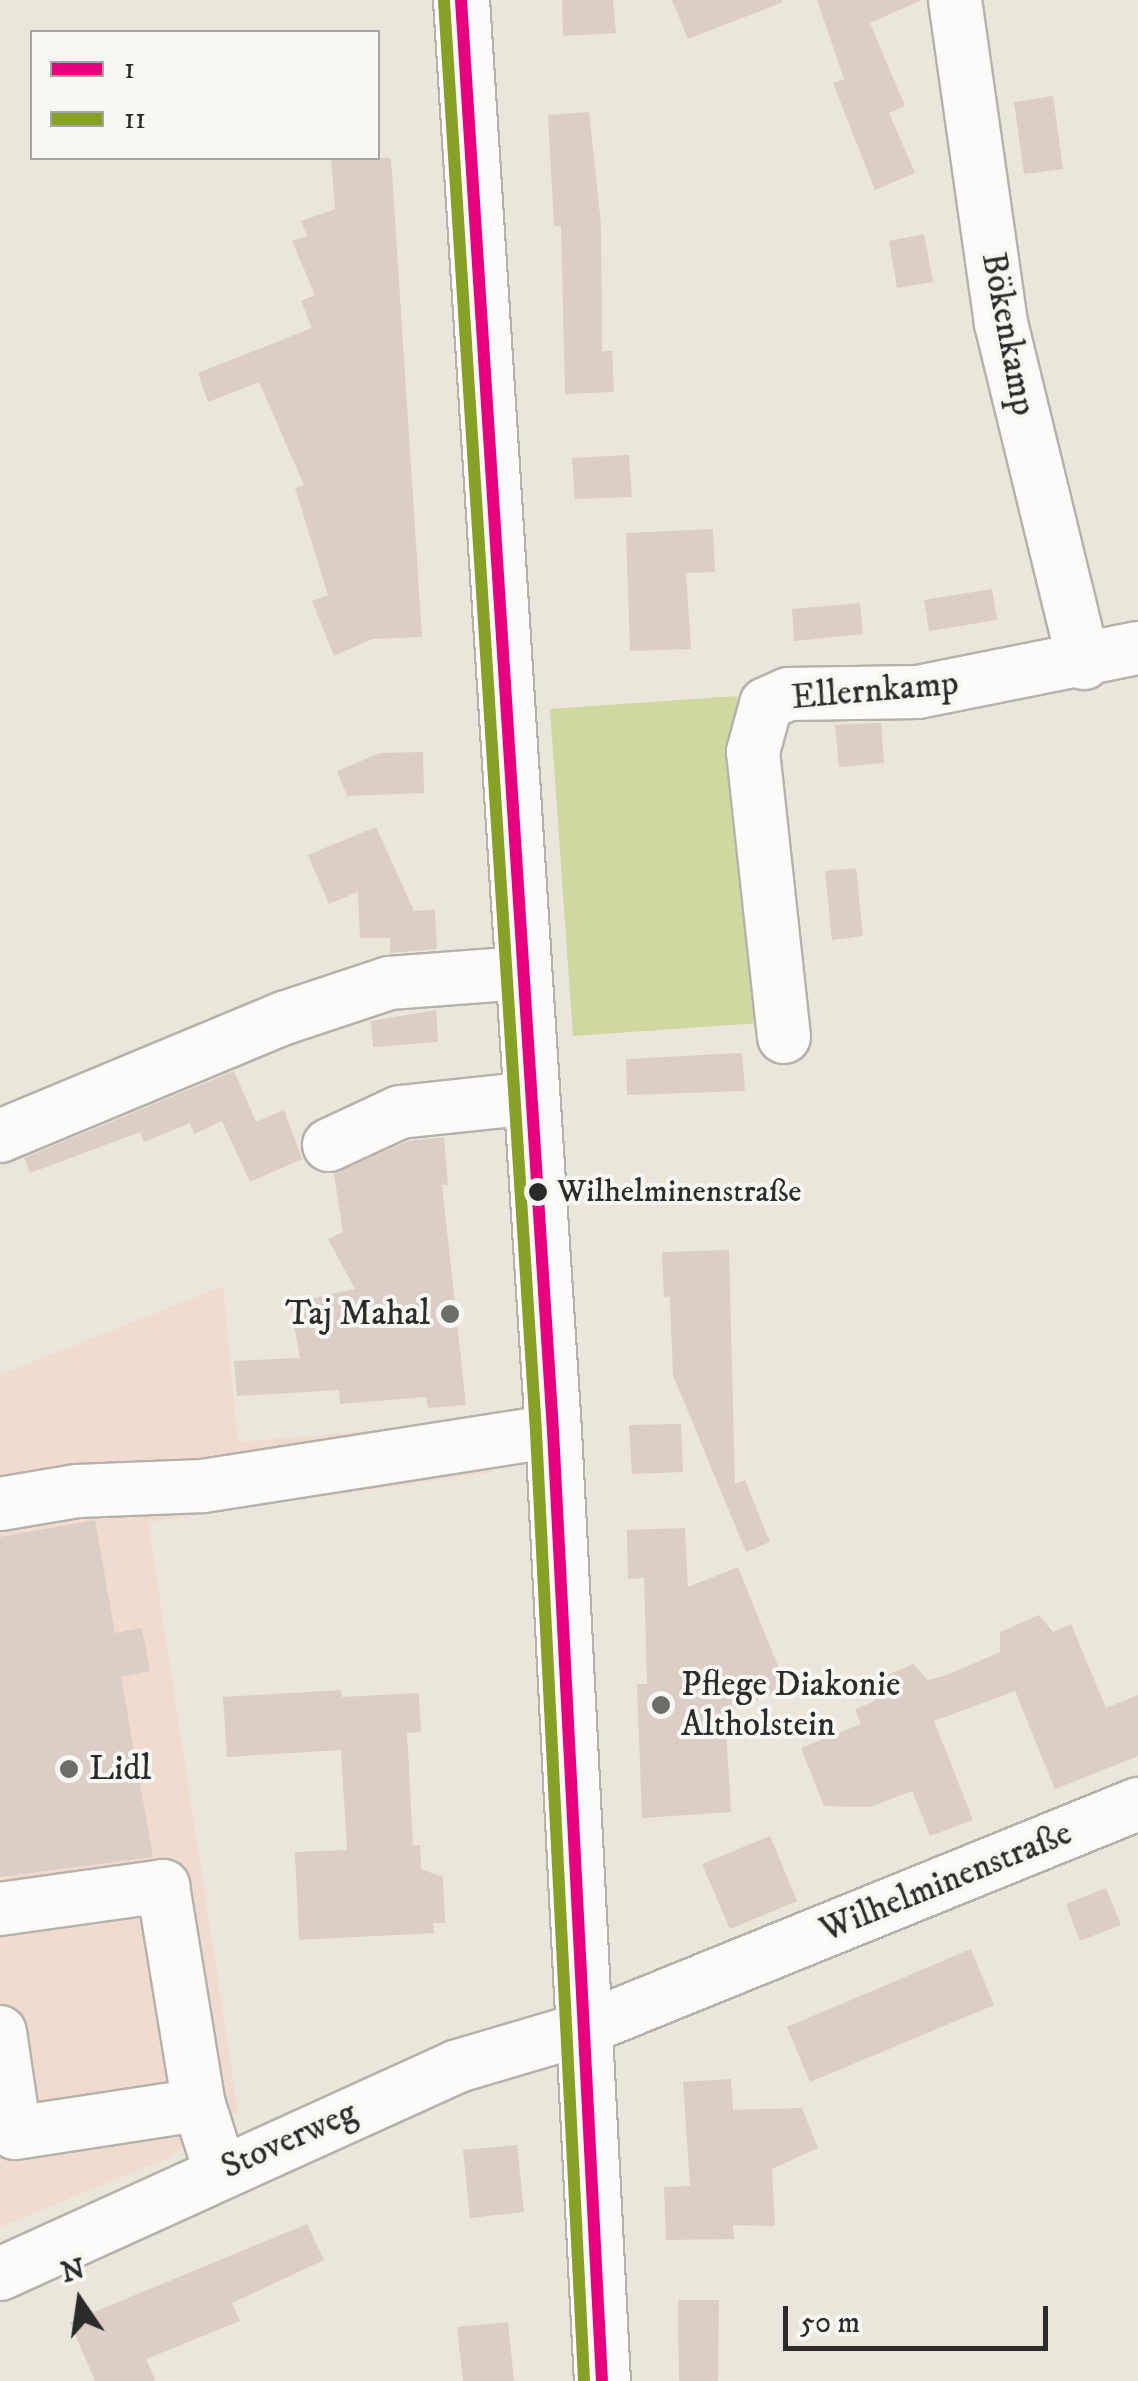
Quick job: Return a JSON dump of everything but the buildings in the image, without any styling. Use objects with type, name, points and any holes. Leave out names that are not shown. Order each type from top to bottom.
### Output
[{"type":"main road","points":[[460,0],[553,1431],[602,2381]]},
{"type":"street","name":"Bökenkamp","points":[[955,0],[1001,323],[1084,663]]},
{"type":"street","name":"Ellernkamp","points":[[784,1037],[753,752],[766,704],[788,694],[918,692],[1084,663],[1138,648]]},
{"type":"street","points":[[0,1136],[284,1018],[389,983],[522,973]]},
{"type":"street","points":[[329,1144],[400,1112],[530,1098]]},
{"type":"street","points":[[0,1504],[77,1491],[203,1486],[553,1431]]},
{"type":"street","name":"Wilhelminenstraße","points":[[586,2028],[1138,1804]]},
{"type":"street","points":[[0,1909],[163,1886],[199,2104],[220,2170]]},
{"type":"street","name":"Stoverweg","points":[[0,2274],[220,2170],[458,2066],[586,2028]]},
{"type":"street","points":[[0,2032],[16,2133],[199,2104]]},
{"type":"shaded area","points":[[223,1286],[238,1442],[490,1421],[492,1472],[148,1522],[238,2111],[168,2158],[0,2227],[0,1375]]},
{"type":"green space","points":[[737,696],[760,1023],[573,1036],[550,709]]},
{"type":"transit line","name":"1","points":[[461,0],[553,1431],[602,2381]]},
{"type":"transit line","name":"11","points":[[444,1],[536,1432],[584,2381]]},
{"type":"place","name":"Wilhelminenstraße","points":[[538,1192]]},
{"type":"place","name":"Taj Mahal","points":[[450,1314]]},
{"type":"place","name":"Pflege Diakonie Altholstein","points":[[661,1705]]},
{"type":"place","name":"Lidl","points":[[69,1769]]}]
